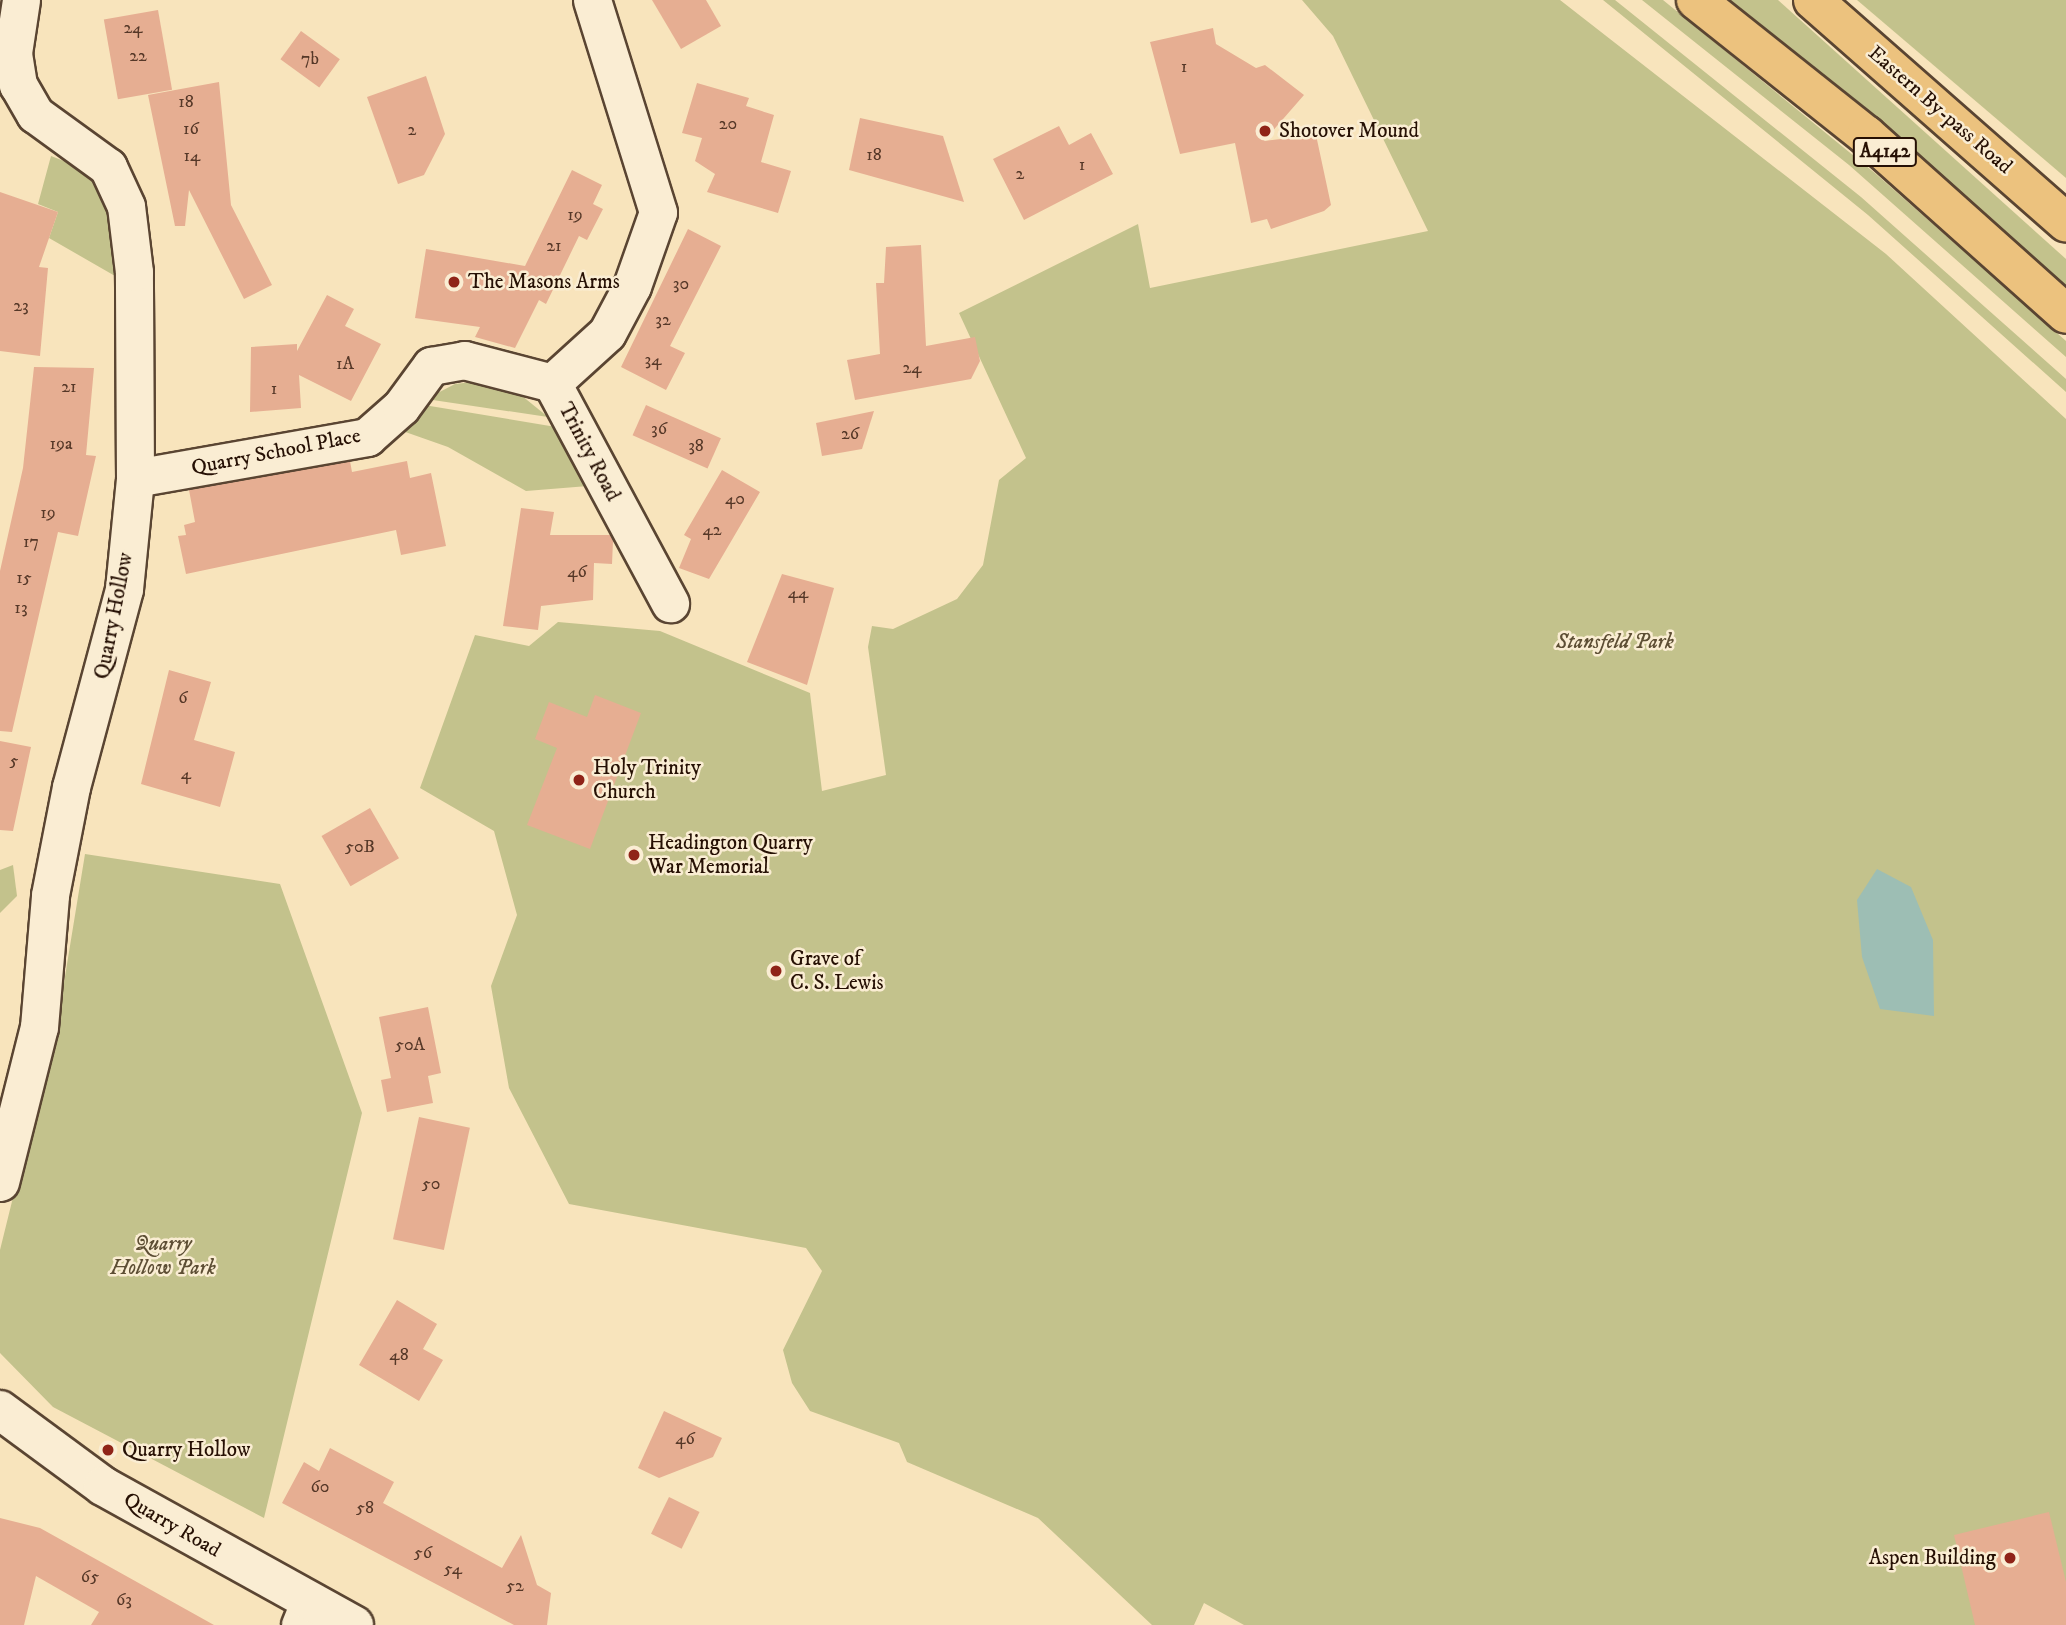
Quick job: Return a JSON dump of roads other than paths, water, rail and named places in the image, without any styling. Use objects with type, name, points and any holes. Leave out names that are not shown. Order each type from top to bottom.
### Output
[{"type":"highway","name":"A4142","points":[[1696,0],[1866,135],[2066,314]]},
{"type":"highway","name":"Eastern By-pass Road","points":[[1813,0],[2066,222]]},
{"type":"street","name":"Quarry Hollow","points":[[0,1182],[38,1027],[50,895],[71,787],[124,589],[135,478],[134,272],[126,206],[108,167],[35,114],[18,85],[13,53],[22,0]]},
{"type":"street","name":"Trinity Road","points":[[592,0],[658,212],[632,286],[607,333],[552,383],[670,603]]},
{"type":"street","name":"Quarry School Place","points":[[135,478],[367,437],[401,407],[431,366],[464,360],[552,383]]},
{"type":"street","name":"Quarry Road","points":[[0,1410],[103,1486],[304,1614],[354,1625]]},
{"type":"water","points":[[1877,869],[1911,887],[1933,940],[1934,1016],[1880,1009],[1862,957],[1857,900]]},
{"type":"place","name":"Shotover Mound","points":[[1265,131]]},
{"type":"place","name":"The Masons Arms","points":[[454,282]]},
{"type":"place","name":"Holy Trinity Church","points":[[579,780]]},
{"type":"place","name":"Headington Quarry War Memorial","points":[[634,855]]},
{"type":"place","name":"Grave of C. S. Lewis","points":[[776,971]]},
{"type":"place","name":"Quarry Hollow","points":[[108,1450]]},
{"type":"place","name":"Aspen Building","points":[[2010,1558]]},
{"type":"park label","name":"Stansfeld Park","points":[[1615,642]]},
{"type":"park label","name":"Quarry Hollow Park","points":[[163,1256]]}]
